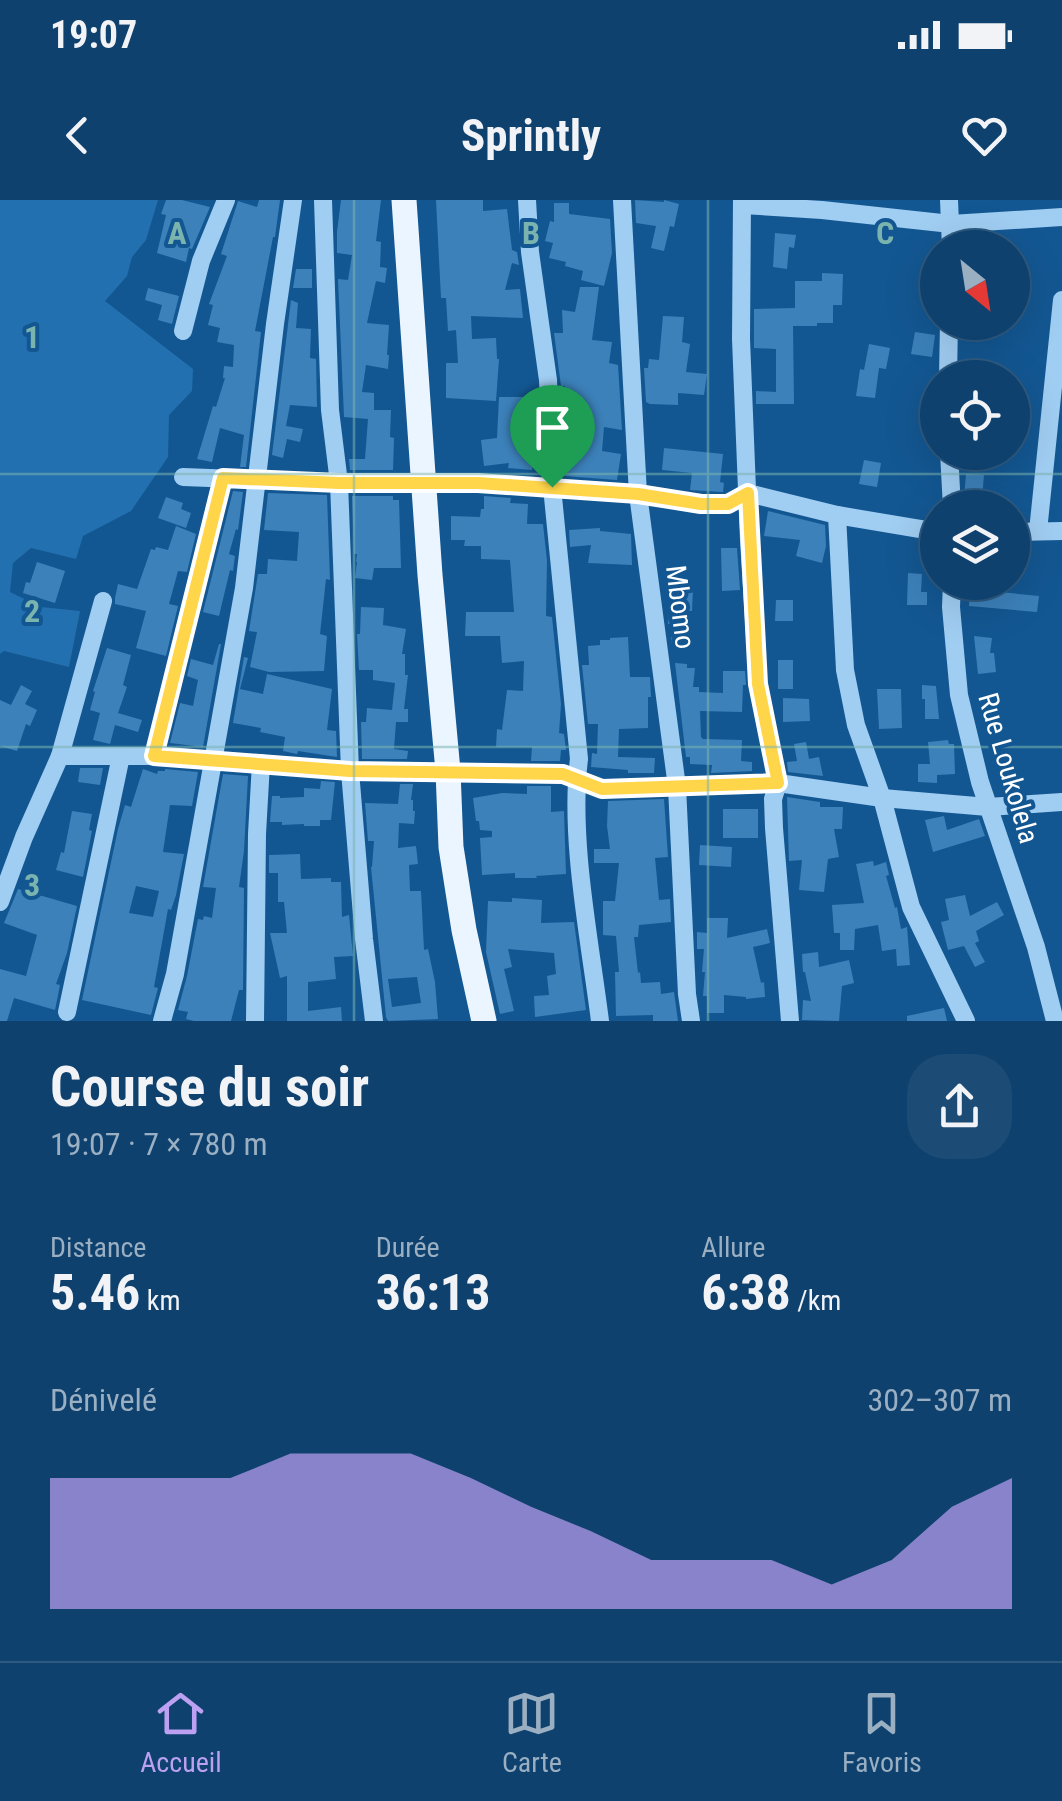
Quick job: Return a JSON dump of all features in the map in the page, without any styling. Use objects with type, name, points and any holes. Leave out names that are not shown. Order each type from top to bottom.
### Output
[{"type":"main road","points":[[404,200],[451,847],[484,1021]]},
{"type":"street","points":[[183,331],[202,261],[226,200]]},
{"type":"street","points":[[162,1021],[175,974],[244,588],[294,200]]},
{"type":"street","points":[[323,200],[350,771],[374,1021]]},
{"type":"street","points":[[527,200],[530,252],[548,380],[552,487],[578,746],[580,859],[600,1021]]},
{"type":"street","name":"Mbomo","points":[[622,200],[638,494],[677,787],[686,994],[691,1021]]},
{"type":"street","points":[[949,200],[951,230]]},
{"type":"street","points":[[790,1021],[774,828],[773,799],[778,783],[758,684],[741,339],[742,203],[822,205],[951,224],[1062,217]]},
{"type":"street","points":[[1038,530],[1062,300]]},
{"type":"street","points":[[183,477],[552,487],[701,504],[728,504],[748,493],[837,515],[920,529]]},
{"type":"street","points":[[154,756],[223,478]]},
{"type":"street","points":[[837,515],[845,670],[856,724],[882,798],[910,907],[966,1021]]},
{"type":"street","points":[[1030,531],[1062,531]]},
{"type":"street","name":"Rue Loukolela","points":[[951,600],[959,695],[988,806],[1036,947],[1055,1021]]},
{"type":"street","points":[[0,902],[60,756],[103,601]]},
{"type":"street","points":[[60,756],[154,756],[350,771],[563,774],[602,789],[778,783],[882,798],[988,806],[1062,802]]},
{"type":"street","points":[[67,1012],[121,756]]},
{"type":"street","points":[[255,1021],[257,834],[262,762]]},
{"type":"shaded area","points":[[0,200],[158,200],[146,240],[132,257],[127,276],[105,301],[193,369],[192,391],[169,415],[168,457],[131,511],[83,536],[76,559],[31,548],[13,563],[10,592],[41,607],[80,611],[69,667],[4,651],[0,654]]},
{"type":"building","points":[[166,200],[210,207],[186,262],[157,253]]},
{"type":"building","points":[[259,200],[280,200],[255,331],[261,332],[246,467],[240,467],[244,435],[220,428],[212,462],[197,459],[225,378],[224,366],[233,367],[234,345],[217,342],[220,328],[208,325],[213,305],[209,304],[227,256],[221,254],[238,201],[257,207]]},
{"type":"building","points":[[341,200],[381,200],[376,241],[381,242],[380,267],[387,268],[385,283],[376,281],[367,323],[389,325],[388,369],[366,365],[362,392],[374,393],[374,410],[391,410],[393,470],[350,470],[349,459],[365,459],[368,419],[344,417],[338,279],[348,280],[352,255],[337,253]]},
{"type":"building","points":[[436,200],[483,200],[483,211],[507,209],[512,250],[517,252],[519,265],[512,263],[505,290],[520,289],[523,318],[471,316],[472,339],[496,338],[496,401],[446,398],[446,363],[458,363],[456,330],[448,331],[446,298],[441,298]]},
{"type":"building","points":[[635,200],[679,204],[664,251],[651,248],[656,226],[636,223]]},
{"type":"building","points":[[554,203],[569,203],[569,214],[610,219],[612,253],[604,286],[581,280],[583,271],[549,258],[553,243],[545,241],[550,221],[554,222]]},
{"type":"building","points":[[775,233],[796,235],[794,248],[789,247],[787,269],[773,267]]},
{"type":"building","points":[[296,269],[312,269],[312,288],[293,288]]},
{"type":"building","points":[[822,273],[843,274],[842,305],[833,305],[833,323],[793,326],[794,404],[756,404],[756,391],[776,392],[776,349],[754,348],[754,309],[795,308],[795,281],[822,281]]},
{"type":"building","points":[[580,287],[599,287],[592,340],[612,342],[609,363],[618,365],[622,430],[604,427],[602,451],[621,454],[617,480],[564,476],[565,386],[561,386],[554,333],[563,333],[562,310],[575,312]]},
{"type":"building","points":[[148,288],[179,296],[172,324],[158,320],[162,305],[145,300]]},
{"type":"building","points":[[291,300],[298,303],[296,328],[311,329],[310,358],[316,359],[317,407],[290,405],[286,426],[303,429],[300,442],[287,439],[283,458],[272,455]]},
{"type":"building","points":[[663,316],[684,317],[682,342],[690,344],[686,372],[707,374],[704,395],[678,393],[678,405],[646,402],[644,368],[648,368],[649,359],[659,360]]},
{"type":"building","points":[[915,332],[920,333],[920,340],[934,340],[932,357],[911,354]]},
{"type":"building","points":[[869,344],[890,348],[886,369],[879,368],[875,398],[856,396]]},
{"type":"building","points":[[499,397],[536,397],[538,457],[533,457],[532,470],[508,468],[509,463],[484,466],[481,440],[497,438]]},
{"type":"building","points":[[664,448],[723,454],[723,492],[690,490],[692,473],[662,470]]},
{"type":"building","points":[[864,460],[881,463],[877,487],[859,484]]},
{"type":"building","points":[[966,474],[984,475],[983,490],[965,490]]},
{"type":"building","points":[[233,491],[243,492],[238,530],[229,554],[235,556],[233,571],[230,570],[219,616],[203,612]]},
{"type":"building","points":[[268,493],[327,495],[330,580],[326,579],[320,634],[327,636],[324,671],[269,672],[250,667],[257,632],[249,631],[258,574],[267,574],[268,559],[297,561],[299,532],[264,530]]},
{"type":"building","points":[[352,496],[393,496],[393,500],[399,500],[401,568],[374,568],[372,580],[355,578]]},
{"type":"building","points":[[484,496],[528,504],[527,524],[543,524],[546,616],[552,617],[561,704],[559,733],[564,734],[566,750],[561,750],[560,761],[531,761],[532,747],[496,747],[507,690],[523,691],[524,661],[502,663],[500,636],[465,636],[466,612],[514,612],[510,560],[481,559],[481,546],[464,546],[465,540],[451,540],[451,516],[480,517]]},
{"type":"building","points":[[166,497],[183,503],[181,509],[191,513],[186,528],[158,518]]},
{"type":"building","points":[[768,511],[825,525],[822,563],[796,556],[800,540],[764,536]]},
{"type":"building","points":[[176,526],[196,534],[187,572],[178,571],[169,604],[178,606],[166,656],[136,648],[146,611],[115,604],[115,598],[118,584],[137,589],[151,549],[168,550]]},
{"type":"building","points":[[600,528],[631,534],[632,565],[588,563],[591,545],[570,547],[569,530]]},
{"type":"building","points":[[721,548],[737,548],[740,590],[722,591]]},
{"type":"building","points":[[37,562],[65,571],[55,603],[23,593]]},
{"type":"building","points":[[908,573],[920,574],[920,600],[927,600],[927,605],[907,605]]},
{"type":"building","points":[[676,589],[693,589],[686,645],[671,644],[669,612],[676,612]]},
{"type":"building","points":[[1030,595],[1039,596],[1037,612],[969,606],[969,600],[1030,600]]},
{"type":"building","points":[[776,600],[793,600],[793,621],[775,621]]},
{"type":"building","points":[[361,607],[384,608],[383,625],[406,629],[402,654],[408,675],[404,709],[408,709],[408,722],[396,722],[394,749],[408,751],[407,759],[362,759],[361,722],[366,722],[367,708],[392,710],[395,683],[373,680],[373,670],[359,670],[357,634]]},
{"type":"building","points":[[974,636],[992,638],[990,653],[994,653],[996,672],[978,674]]},
{"type":"building","points":[[628,637],[630,677],[650,677],[651,697],[648,728],[619,729],[618,757],[655,758],[654,773],[591,767],[592,753],[597,754],[598,724],[588,724],[582,665],[589,665],[588,646],[600,645],[600,640]]},
{"type":"building","points":[[219,644],[203,747],[170,743],[180,703],[193,706],[198,680],[187,676],[191,659],[213,665]]},
{"type":"building","points":[[107,648],[131,655],[123,685],[127,687],[118,713],[142,720],[138,732],[115,725],[110,744],[93,740],[100,713],[90,710]]},
{"type":"building","points":[[244,657],[248,658],[240,689],[263,694],[267,674],[332,689],[327,730],[336,731],[337,757],[283,751],[285,737],[233,723]]},
{"type":"building","points":[[778,660],[793,660],[793,689],[778,689]]},
{"type":"building","points":[[675,663],[695,668],[693,687],[699,687],[699,692],[723,693],[723,671],[745,671],[742,712],[700,711],[701,737],[742,740],[741,761],[752,762],[752,771],[711,773],[712,765],[690,764]]},
{"type":"building","points":[[21,685],[32,691],[25,704],[37,710],[30,726],[26,724],[17,751],[0,746],[0,700],[11,705]]},
{"type":"building","points":[[922,685],[936,686],[939,719],[925,719]]},
{"type":"building","points":[[877,689],[901,689],[902,728],[879,729]]},
{"type":"building","points":[[783,698],[809,699],[810,721],[783,722]]},
{"type":"building","points":[[948,740],[954,744],[955,774],[937,775],[937,783],[918,782],[918,764],[930,764],[928,742]]},
{"type":"building","points":[[806,742],[809,759],[819,757],[823,776],[788,772],[787,762],[797,761],[794,744]]},
{"type":"building","points":[[80,768],[103,768],[100,785],[78,782]]},
{"type":"building","points":[[143,769],[157,774],[165,769],[198,772],[192,806],[170,805],[163,852],[184,854],[176,895],[171,910],[168,909],[151,1015],[82,1000],[118,829],[125,805],[131,807]],"holes":[[[136,886],[159,891],[153,917],[129,913]]]},
{"type":"building","points":[[223,774],[248,776],[239,887],[244,888],[243,990],[239,990],[231,1021],[194,1021],[186,1019],[188,1012],[178,1010],[198,919],[212,918],[216,888],[203,887]]},
{"type":"building","points":[[321,781],[335,782],[331,820],[320,820],[320,826],[270,822],[272,796],[304,797],[304,788],[320,789]]},
{"type":"building","points":[[400,784],[413,784],[414,824],[399,823],[398,848],[416,846],[418,864],[409,865],[410,891],[421,891],[424,950],[428,949],[435,982],[438,1019],[388,1021],[386,1017],[371,867],[374,841],[368,841],[365,803],[398,804]],"holes":[[[417,977],[421,1003],[392,1007],[388,979]]]},
{"type":"building","points":[[527,786],[551,786],[551,812],[564,811],[566,874],[537,878],[515,878],[515,873],[482,875],[480,838],[492,837],[492,831],[480,830],[473,798],[527,794]]},
{"type":"building","points":[[787,797],[820,802],[820,807],[843,807],[842,829],[834,829],[839,857],[828,859],[824,892],[799,890],[802,860],[789,861]]},
{"type":"building","points":[[664,799],[668,857],[655,858],[659,900],[670,899],[671,922],[639,925],[638,937],[634,937],[641,983],[660,982],[661,994],[674,992],[678,1021],[653,1021],[653,1015],[616,1016],[616,936],[603,935],[603,901],[615,901],[619,863],[594,863],[594,849],[610,849],[608,801]]},
{"type":"building","points":[[723,809],[758,809],[758,838],[723,838]]},
{"type":"building","points":[[72,811],[92,814],[83,877],[56,870],[61,852],[64,853]]},
{"type":"building","points":[[944,816],[947,830],[979,819],[985,836],[933,852],[925,820]]},
{"type":"building","points":[[700,845],[732,847],[731,867],[699,865]]},
{"type":"building","points":[[300,854],[301,879],[331,878],[331,882],[341,882],[342,917],[349,915],[353,956],[334,957],[336,979],[308,982],[308,1011],[341,1007],[342,1021],[287,1021],[287,976],[280,978],[270,933],[287,933],[284,902],[278,902],[278,873],[269,873],[269,855]]},
{"type":"building","points":[[873,861],[874,866],[886,862],[886,876],[901,929],[907,927],[910,965],[897,966],[896,949],[882,951],[878,925],[855,929],[854,950],[840,950],[832,905],[864,903],[856,864]]},
{"type":"building","points":[[18,889],[77,906],[56,984],[60,985],[55,1010],[14,998],[7,1021],[0,1021],[0,969],[26,976],[37,935],[4,923]]},
{"type":"building","points":[[965,895],[970,916],[997,902],[1004,915],[976,931],[979,941],[975,943],[985,962],[975,967],[964,946],[948,950],[941,922],[949,920],[945,899]]},
{"type":"building","points":[[512,898],[542,900],[541,923],[574,922],[586,1010],[535,1017],[534,996],[549,995],[547,976],[556,974],[554,953],[508,949],[512,967],[504,969],[514,1011],[500,1014],[486,952],[488,901],[512,902]]},
{"type":"building","points":[[707,918],[728,918],[727,938],[767,929],[770,943],[753,947],[765,997],[724,995],[724,1013],[707,1013],[707,996],[703,996],[704,949],[697,949],[697,932],[707,933]]},
{"type":"building","points":[[818,952],[819,967],[849,960],[854,983],[842,986],[839,1021],[802,1020],[803,1000],[811,1001],[802,954]]},
{"type":"building","points":[[944,1008],[947,1021],[907,1021],[907,1016]]},
{"type":"route","points":[[223,478],[552,487],[701,504],[728,504],[748,493],[758,684],[778,783],[602,789],[563,774],[350,771],[154,756],[223,478]]}]
